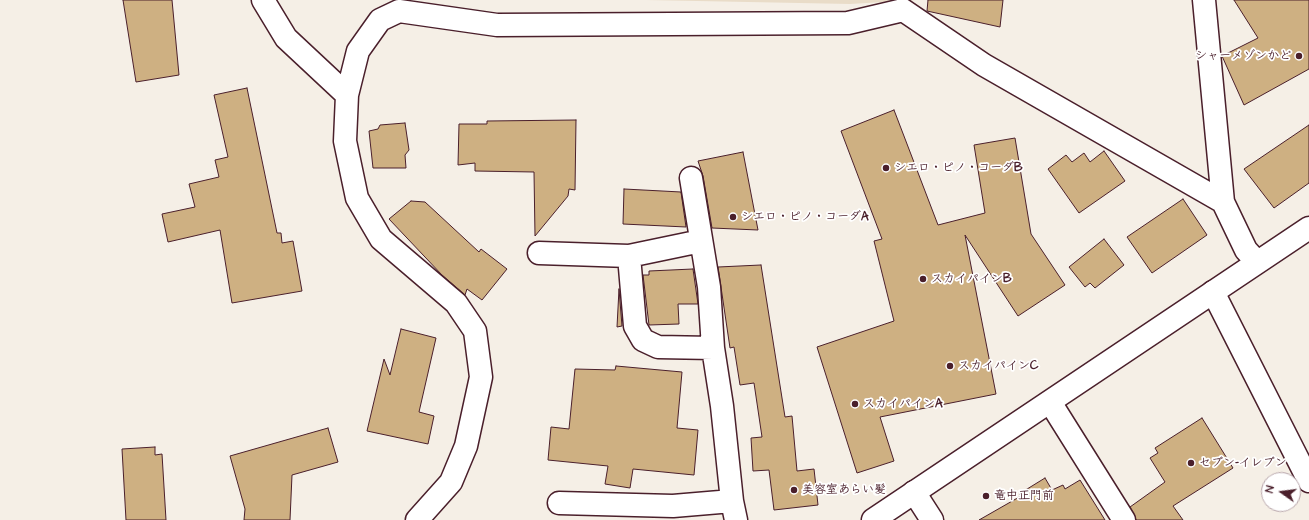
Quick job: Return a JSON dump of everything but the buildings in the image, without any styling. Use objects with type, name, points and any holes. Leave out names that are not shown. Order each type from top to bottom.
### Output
[{"type":"street","points":[[264,0],[286,38],[347,94]]},
{"type":"street","points":[[1204,0],[1222,202],[1246,250],[1257,262]]},
{"type":"street","points":[[418,520],[451,482],[466,446],[481,377],[475,331],[456,303],[381,239],[357,198],[346,141],[347,94],[358,51],[380,20],[400,5],[498,25],[848,22],[903,10],[984,65],[1222,202]]},
{"type":"street","points":[[559,503],[673,506],[734,510],[722,406],[713,348],[709,287],[691,178]]},
{"type":"street","points":[[873,520],[1309,228]]},
{"type":"street","points":[[539,253],[629,256],[701,241]]},
{"type":"street","points":[[629,256],[635,326],[642,340],[658,346],[713,348]]},
{"type":"street","points":[[1214,292],[1309,481]]},
{"type":"street","points":[[1050,402],[1124,520]]},
{"type":"street","points":[[914,492],[932,520]]},
{"type":"shaded area","points":[[646,0],[917,0],[850,4]]},
{"type":"place","name":"シャーメゾンかど","points":[[1299,56]]},
{"type":"place","name":"シエロ・ピノ・コーダB","points":[[886,168]]},
{"type":"place","name":"シエロ・ピノ・コーダA","points":[[733,217]]},
{"type":"place","name":"スカイパインB","points":[[923,279]]},
{"type":"place","name":"スカイパインC","points":[[950,366]]},
{"type":"place","name":"スカイパインA","points":[[855,404]]},
{"type":"place","name":"セブン-イレブン","points":[[1191,463]]},
{"type":"place","name":"美容室あらい髪","points":[[794,490]]},
{"type":"place","name":"竜中正門前","points":[[986,496]]}]
